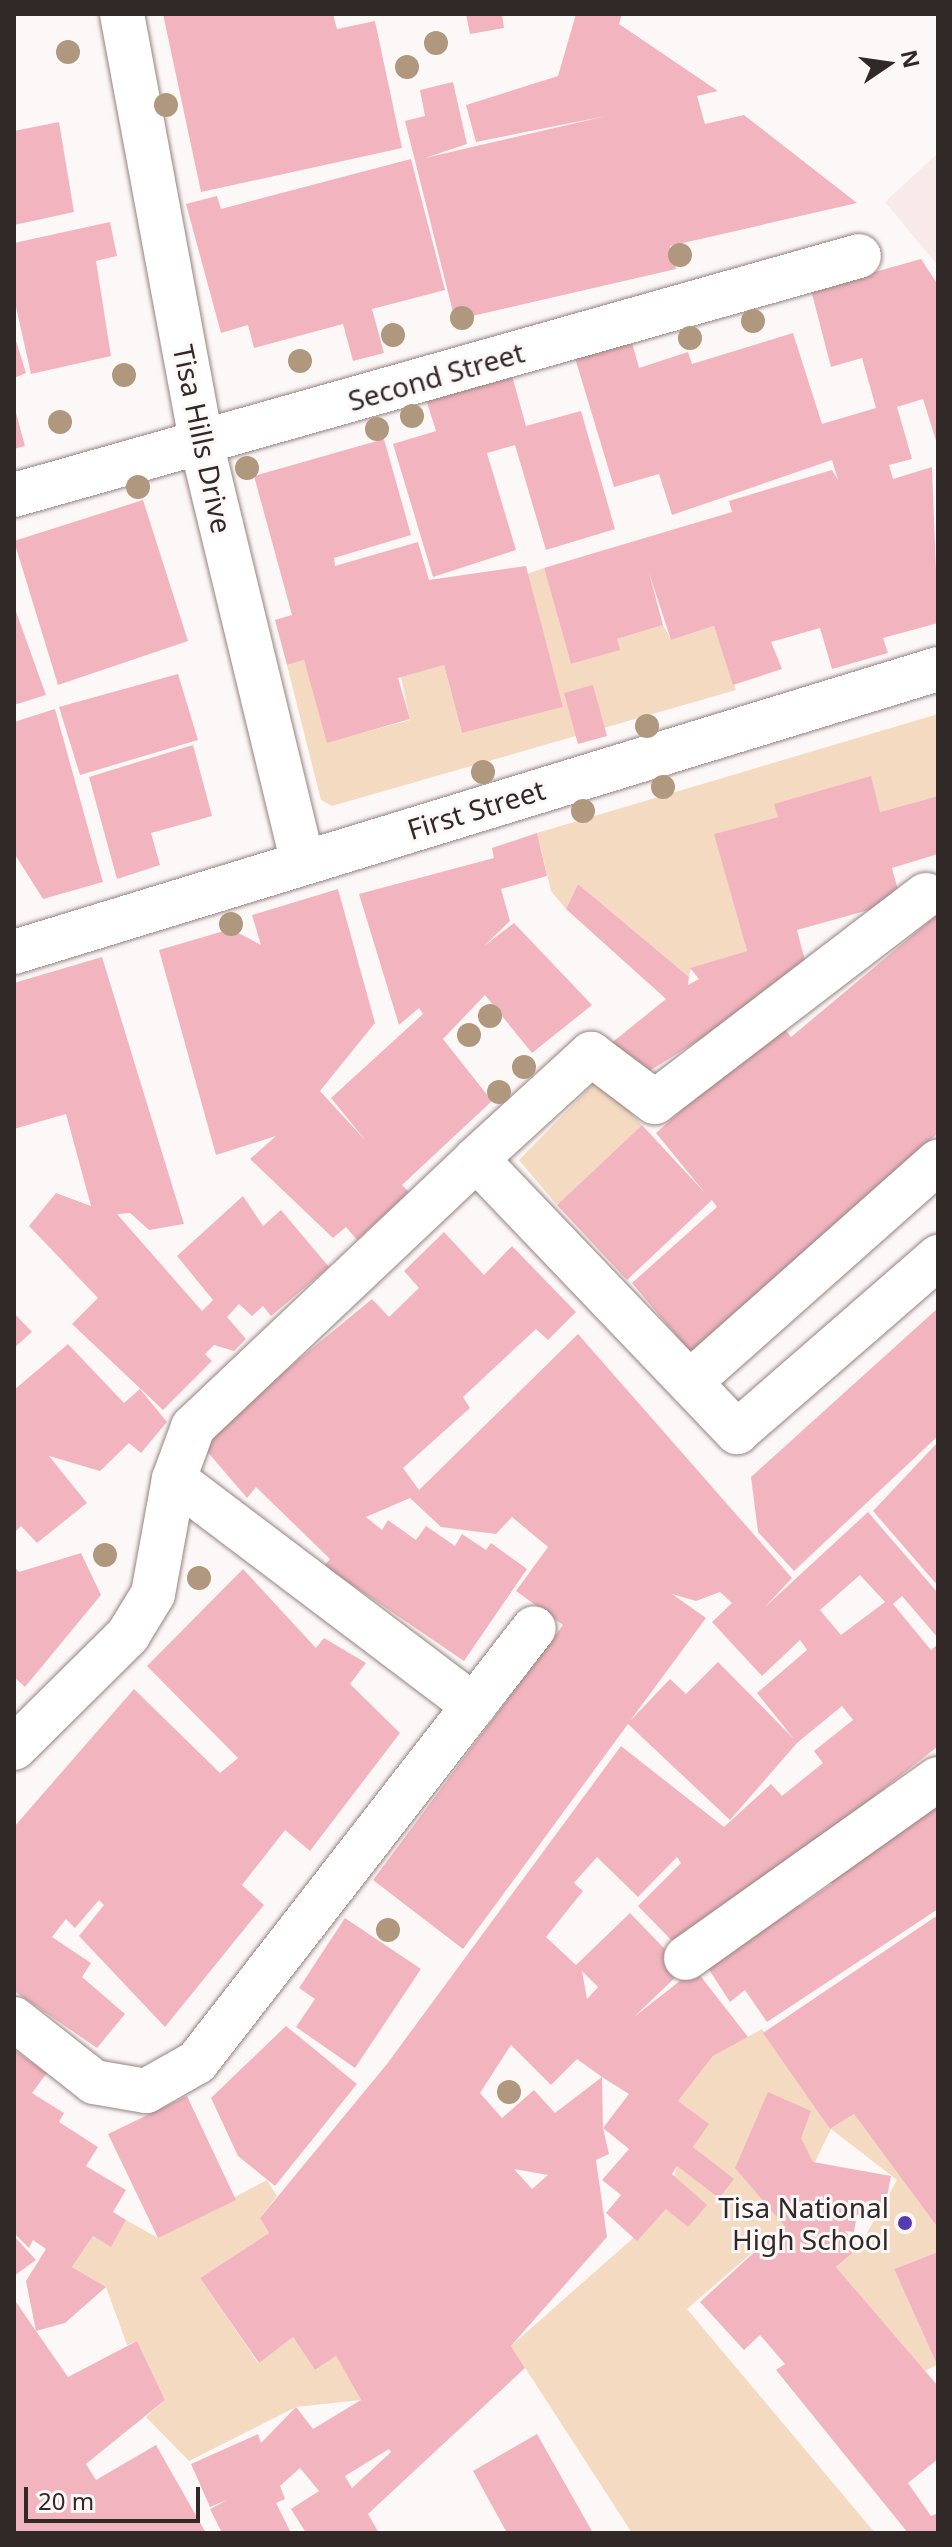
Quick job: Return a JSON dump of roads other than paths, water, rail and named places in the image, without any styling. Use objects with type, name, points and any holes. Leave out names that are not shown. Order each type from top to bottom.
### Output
[{"type":"street","name":"Tisa Hills Drive","points":[[122,14],[201,442],[302,861]]},
{"type":"street","name":"Second Street","points":[[14,495],[859,256]]},
{"type":"street","name":"First Street","points":[[14,952],[302,861],[938,669]]},
{"type":"street","points":[[14,1748],[128,1635],[153,1594],[174,1479],[193,1427],[476,1159],[591,1054],[655,1102],[926,895]]},
{"type":"street","points":[[476,1159],[737,1432],[938,1257]]},
{"type":"street","points":[[690,1382],[938,1162]]},
{"type":"street","points":[[174,1479],[474,1706]]},
{"type":"street","points":[[14,2019],[94,2082],[146,2091],[197,2062],[534,1628]]},
{"type":"street","points":[[686,1958],[938,1779]]},
{"type":"place","name":"Tisa National High School","points":[[905,2223]]}]
